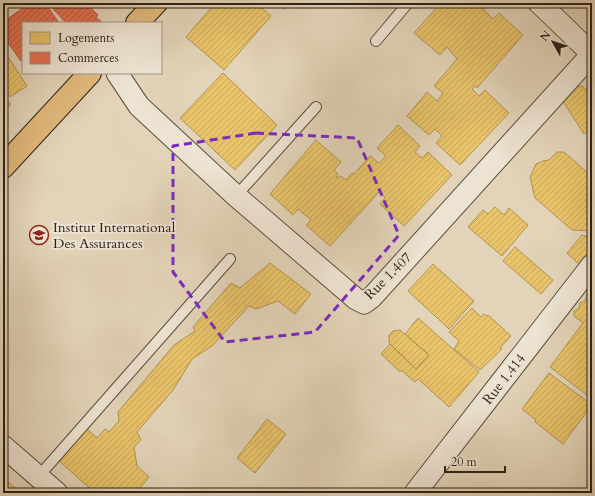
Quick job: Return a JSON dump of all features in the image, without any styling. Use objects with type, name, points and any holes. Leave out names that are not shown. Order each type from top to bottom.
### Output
[{"type":"main road","points":[[138,22],[156,3]]},
{"type":"main road","points":[[3,167],[89,74]]},
{"type":"street","points":[[538,3],[592,54]]},
{"type":"street","name":"Rue 1.407","points":[[118,74],[139,106],[236,196],[356,299],[364,303],[372,297],[592,54]]},
{"type":"street","name":"Rue 1.414","points":[[415,493],[592,266]]},
{"type":"street","points":[[3,446],[57,493]]},
{"type":"lane","points":[[376,40],[408,3]]},
{"type":"lane","points":[[236,196],[316,107]]},
{"type":"lane","points":[[38,477],[230,259]]},
{"type":"highlighted area","points":[[256,133],[357,138],[399,235],[315,332],[225,342],[173,272],[173,146]]},
{"type":"building: Logements","points":[[215,3],[256,3],[271,16],[224,70],[186,37]]},
{"type":"building: Logements","points":[[277,3],[290,3],[284,9]]},
{"type":"building: Logements","points":[[441,3],[486,3],[482,8],[493,19],[499,13],[523,35],[477,88],[475,86],[472,89],[479,96],[485,90],[509,113],[460,165],[436,143],[442,136],[435,129],[429,135],[407,116],[427,92],[437,101],[443,93],[434,86],[457,59],[447,47],[440,55],[414,33]]},
{"type":"building: Logements","points":[[9,58],[27,86],[10,97],[3,86],[3,62]]},
{"type":"building: Logements","points":[[223,73],[277,125],[235,170],[180,118]]},
{"type":"building: Logements","points":[[583,86],[592,99],[592,128],[584,134],[563,101],[575,87]]},
{"type":"building: Logements","points":[[3,97],[11,104],[3,112]]},
{"type":"building: Logements","points":[[398,125],[420,146],[415,152],[422,158],[428,152],[452,175],[404,226],[380,204],[385,198],[379,192],[330,246],[306,225],[311,220],[298,209],[293,215],[270,194],[316,140],[341,162],[334,170],[338,174],[336,178],[341,176],[346,180],[352,173],[354,174],[370,156],[379,163],[386,156],[377,148]]},
{"type":"building: Logements","points":[[557,152],[564,152],[592,175],[592,231],[572,230],[535,198],[530,177],[536,164],[549,160]]},
{"type":"building: Logements","points":[[495,207],[504,215],[509,208],[528,225],[502,256],[468,227],[483,210],[488,214]]},
{"type":"building: Logements","points":[[582,235],[592,238],[592,252],[581,266],[567,253]]},
{"type":"building: Logements","points":[[515,247],[553,280],[541,294],[503,261]]},
{"type":"building: Logements","points":[[270,263],[311,294],[295,314],[278,301],[256,309],[249,306],[212,346],[192,359],[173,390],[137,432],[141,440],[134,447],[137,466],[149,477],[136,493],[95,493],[59,461],[87,429],[97,438],[105,429],[109,432],[119,421],[118,412],[174,345],[195,331],[193,327],[231,283],[240,288]]},
{"type":"building: Logements","points":[[433,264],[474,301],[449,329],[408,291]]},
{"type":"building: Logements","points":[[592,290],[592,399],[550,367],[583,323],[574,316],[574,311],[579,308],[580,303],[585,301],[587,293]]},
{"type":"building: Logements","points":[[472,308],[481,317],[484,314],[487,316],[488,315],[511,336],[500,348],[502,349],[480,370],[454,349],[459,341],[449,332]]},
{"type":"building: Logements","points":[[418,318],[479,372],[449,407],[418,379],[415,382],[401,370],[400,372],[381,354],[390,344],[416,369],[429,355],[405,334]]},
{"type":"building: Logements","points":[[400,330],[429,355],[416,369],[389,343],[389,335],[393,331]]},
{"type":"building: Logements","points":[[549,373],[592,405],[563,444],[535,422],[536,420],[522,409]]},
{"type":"building: Logements","points":[[267,419],[286,434],[255,473],[237,458]]},
{"type":"building: Logements","points":[[3,479],[23,493],[3,493]]},
{"type":"building: Commerces","points":[[30,3],[45,3],[58,22],[22,22],[21,61],[3,36],[3,22]]},
{"type":"building: Commerces","points":[[48,3],[86,3],[98,15],[96,18],[101,21],[100,22],[65,22]]},
{"type":"place","name":"Institut International Des Assurances","points":[[39,235]]}]
